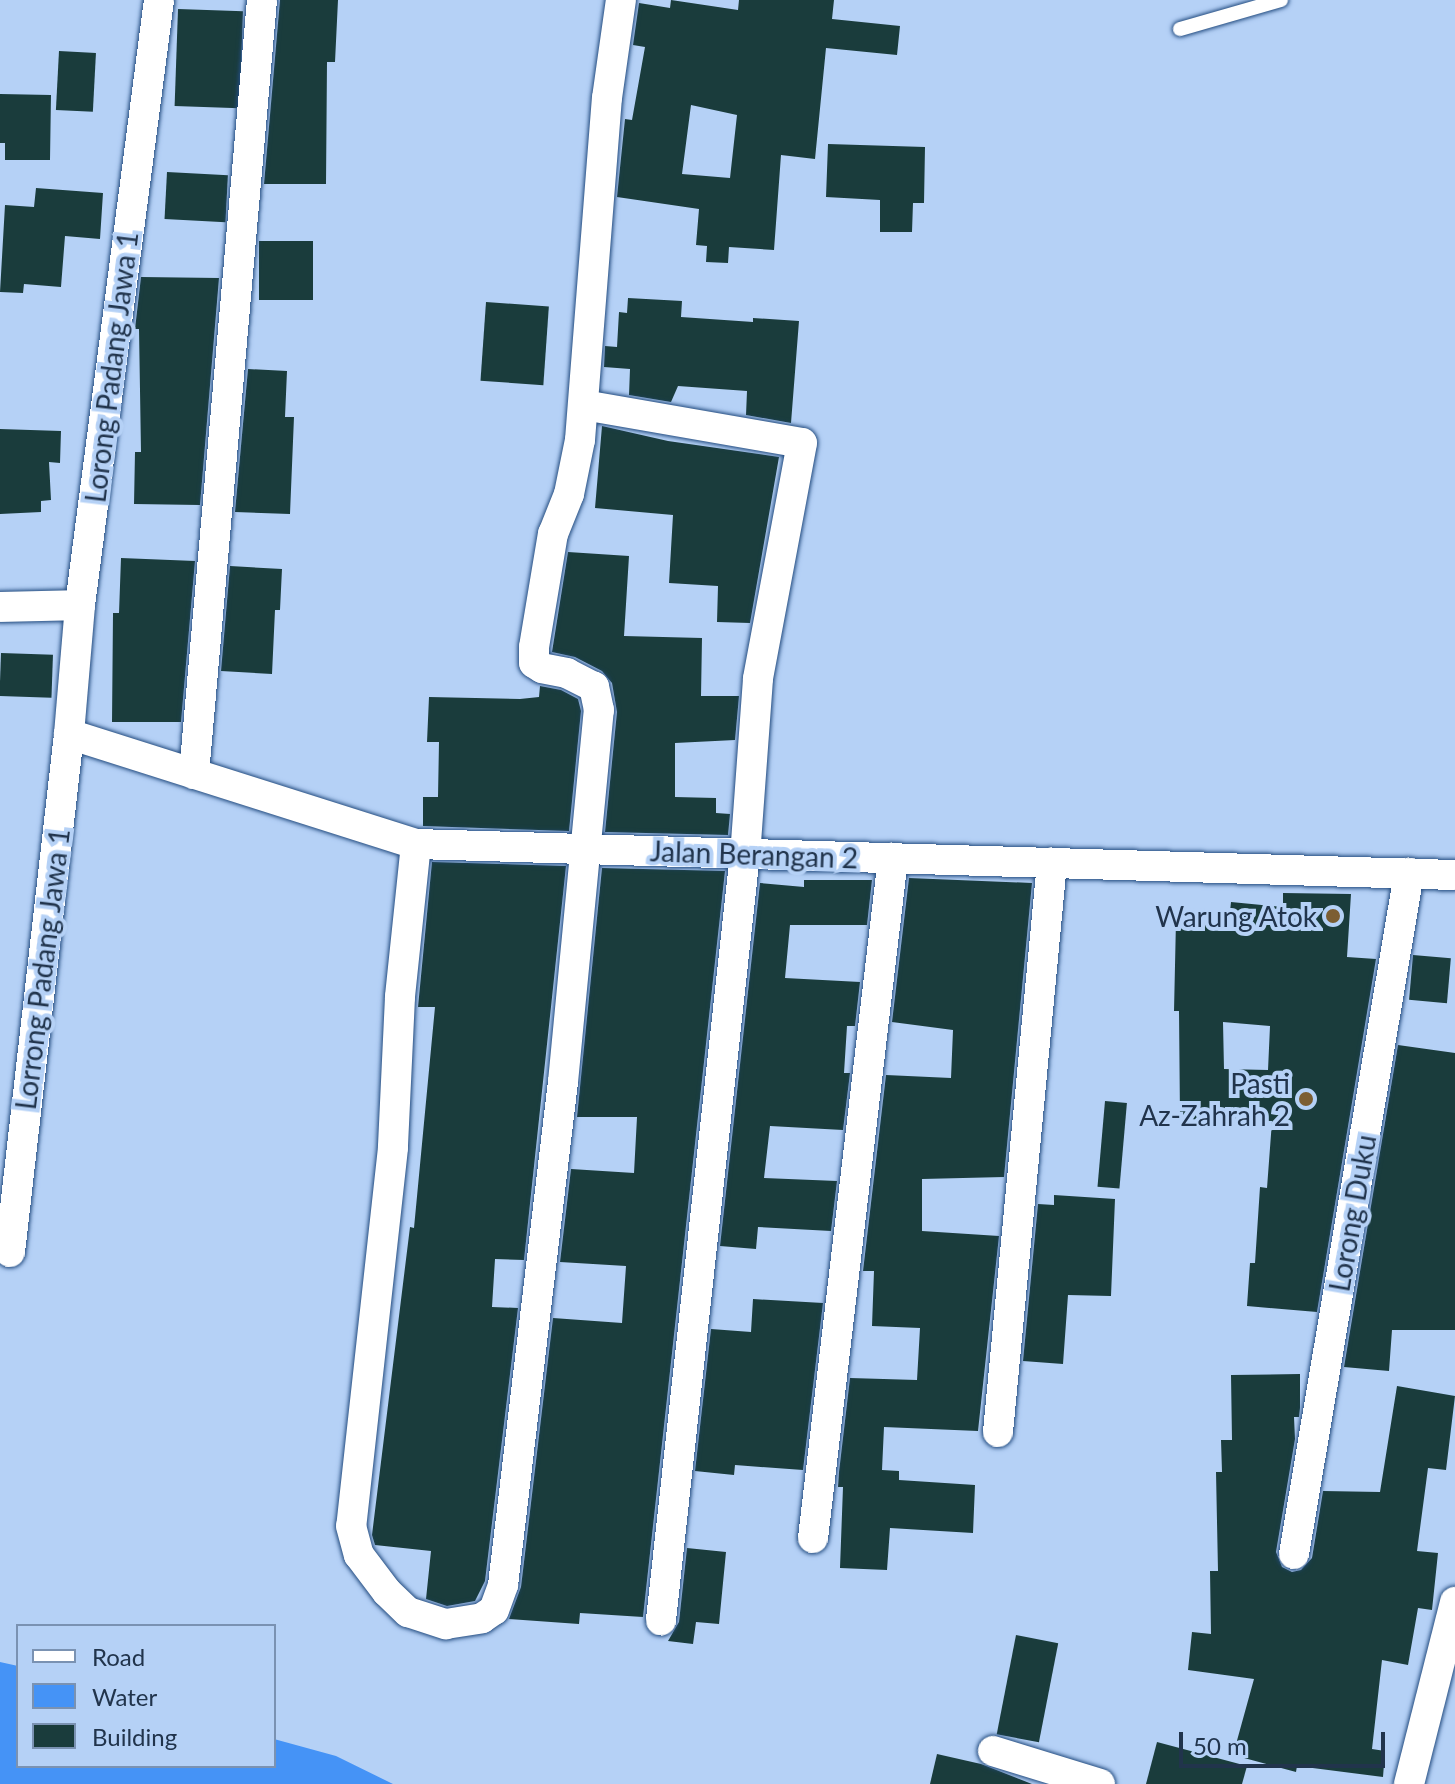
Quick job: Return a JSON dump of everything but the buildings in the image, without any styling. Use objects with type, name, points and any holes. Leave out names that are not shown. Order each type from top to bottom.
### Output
[{"type":"street","name":"Lorong Padang Jawa 1","points":[[69,734],[80,605],[159,0]]},
{"type":"street","points":[[194,774],[262,0]]},
{"type":"street","points":[[416,844],[400,997],[393,1148],[351,1526],[359,1555],[387,1592],[408,1612],[446,1624],[482,1618],[494,1610],[503,1585],[563,1082],[599,710],[594,687],[567,673],[542,668],[534,663],[534,647],[553,534],[575,472],[584,405],[607,98],[621,0]]},
{"type":"street","points":[[584,405],[802,443],[758,679],[745,854],[661,1620]]},
{"type":"street","points":[[0,607],[80,605]]},
{"type":"street","name":"Jalan Berangan 2","points":[[69,734],[416,844],[1455,875]]},
{"type":"street","name":"Lorrong Padang Jawa 1","points":[[10,1252],[69,734]]},
{"type":"street","points":[[813,1538],[893,858]]},
{"type":"street","points":[[998,1432],[1052,863]]},
{"type":"street","name":"Lorong Duku","points":[[1294,1554],[1409,873]]},
{"type":"street","points":[[1409,1784],[1455,1602]]},
{"type":"street","points":[[993,1751],[1100,1784]]},
{"type":"lane","points":[[1180,29],[1281,0]]},
{"type":"water","points":[[0,1662],[16,1666],[16,1768],[276,1768],[276,1740],[336,1756],[393,1784],[0,1784]]},
{"type":"place","name":"Warung Atok","points":[[1333,916]]},
{"type":"place","name":"Pasti Az-Zahrah 2","points":[[1306,1099]]}]
